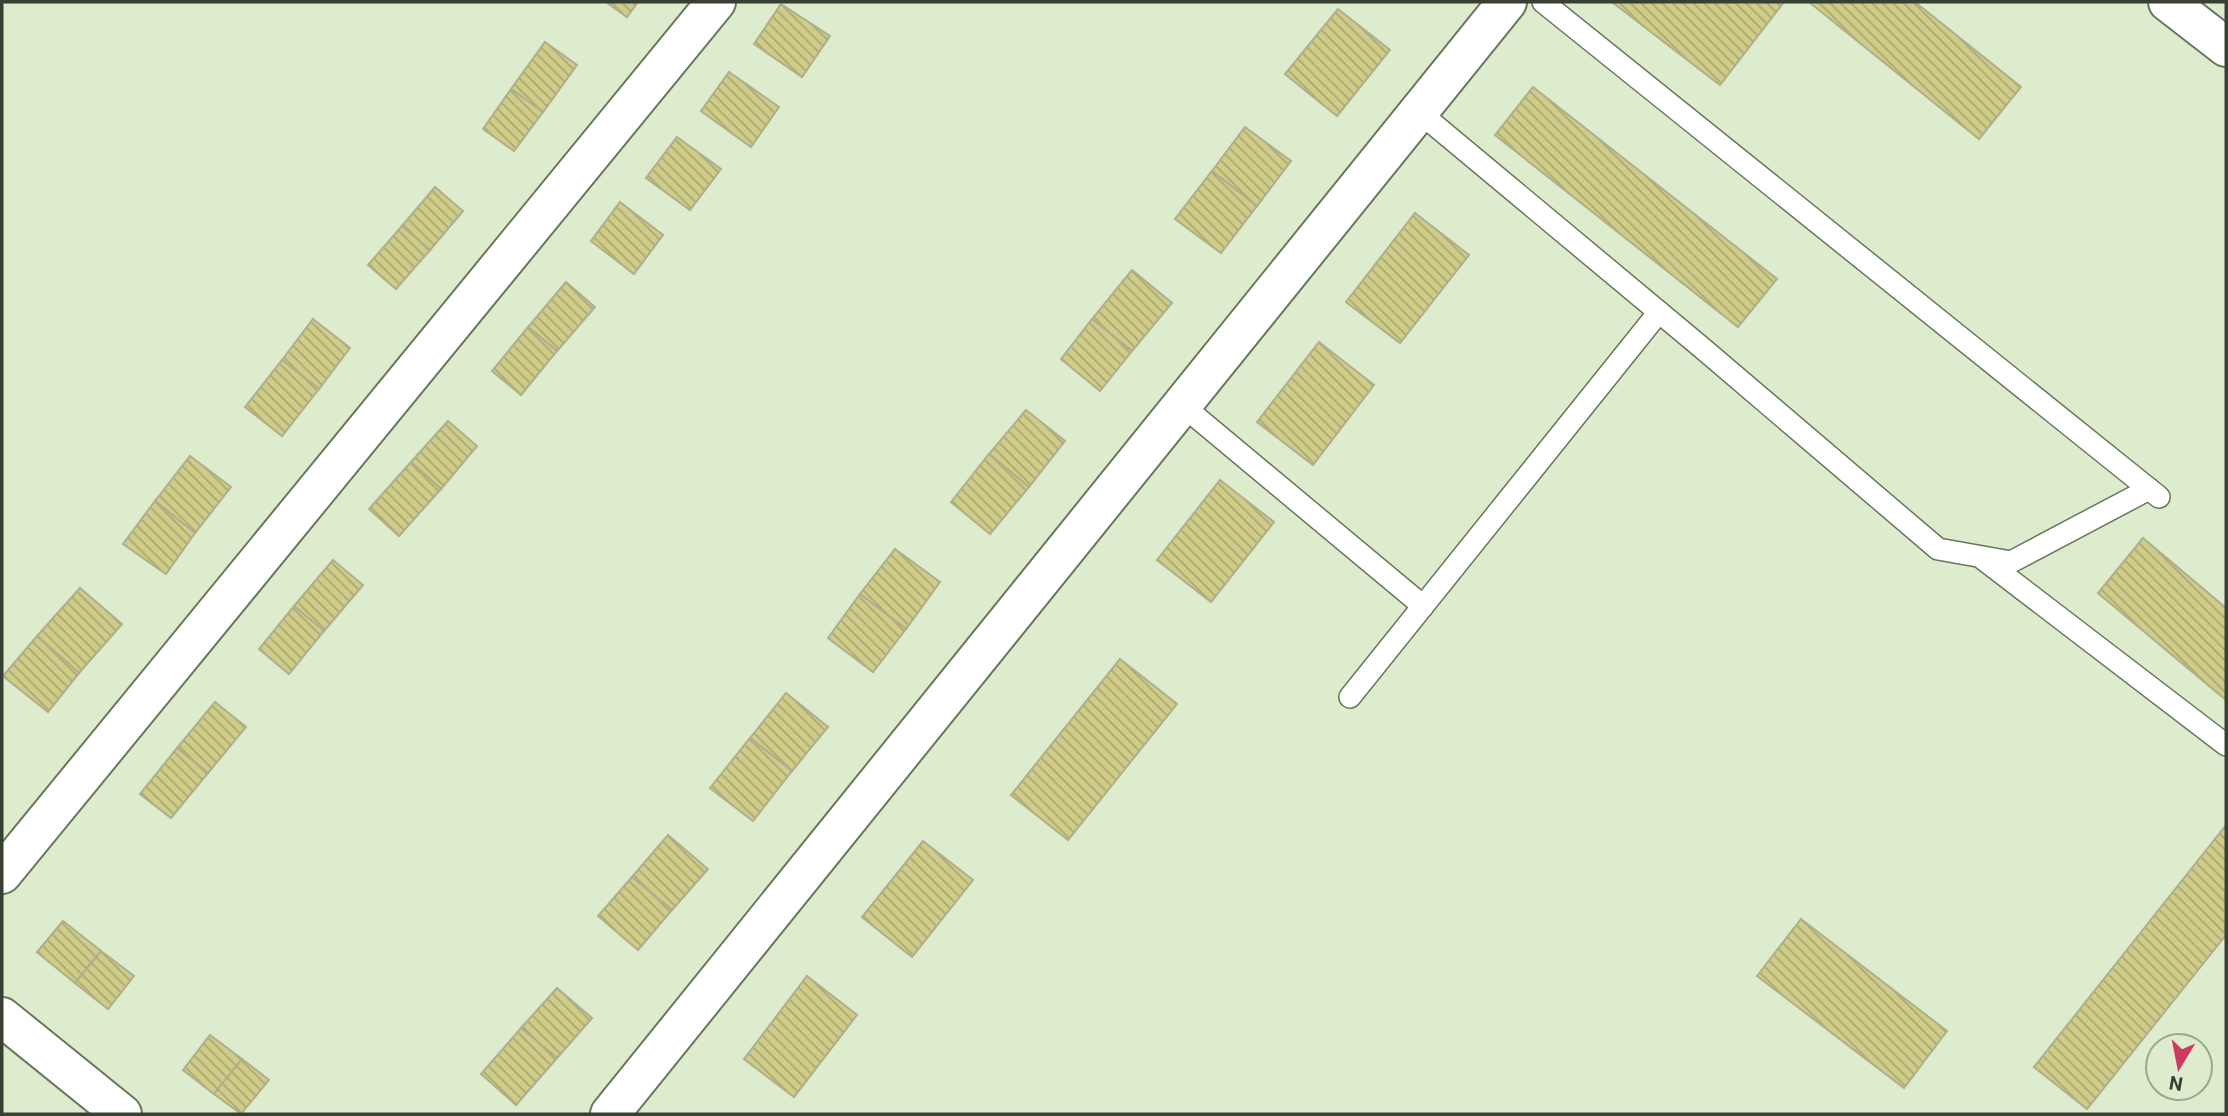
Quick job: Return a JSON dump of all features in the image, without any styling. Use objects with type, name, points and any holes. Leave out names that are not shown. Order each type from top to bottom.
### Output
[{"type":"street","points":[[2,874],[716,2]]},
{"type":"street","points":[[610,1114],[1507,2]]},
{"type":"street","points":[[2168,2],[2226,47]]},
{"type":"street","points":[[2,1017],[122,1114]]},
{"type":"lane","points":[[1419,112],[1938,549],[2011,562],[2155,494],[1543,2]]},
{"type":"lane","points":[[1350,697],[1659,312]]},
{"type":"lane","points":[[1182,405],[1423,606]]},
{"type":"lane","points":[[1980,557],[2226,745]]},
{"type":"building","points":[[606,2],[638,2],[627,17]]},
{"type":"building","points":[[1612,2],[1784,2],[1720,85]]},
{"type":"building","points":[[1809,2],[1915,2],[2021,87],[1979,139]]},
{"type":"building","points":[[781,4],[830,36],[802,77],[754,44]]},
{"type":"building","points":[[1338,9],[1390,50],[1337,116],[1285,74]]},
{"type":"building","points":[[545,42],[577,65],[543,112],[511,89]]},
{"type":"building","points":[[729,72],[779,107],[751,147],[701,111]]},
{"type":"building","points":[[1533,87],[1777,279],[1738,327],[1495,135]]},
{"type":"building","points":[[511,89],[543,112],[514,151],[483,129]]},
{"type":"building","points":[[1245,127],[1291,161],[1257,206],[1212,171]]},
{"type":"building","points":[[677,137],[721,169],[690,210],[646,178]]},
{"type":"building","points":[[1212,171],[1257,206],[1221,253],[1175,219]]},
{"type":"building","points":[[435,187],[463,211],[430,250],[402,226]]},
{"type":"building","points":[[620,202],[663,235],[634,274],[591,241]]},
{"type":"building","points":[[1415,213],[1469,255],[1400,343],[1346,302]]},
{"type":"building","points":[[402,226],[430,250],[396,289],[368,265]]},
{"type":"building","points":[[1132,270],[1172,303],[1132,351],[1092,319]]},
{"type":"building","points":[[566,282],[595,307],[557,351],[528,327]]},
{"type":"building","points":[[313,319],[350,348],[319,389],[282,360]]},
{"type":"building","points":[[1092,319],[1132,351],[1100,391],[1061,359]]},
{"type":"building","points":[[528,327],[557,351],[521,395],[492,371]]},
{"type":"building","points":[[1319,342],[1374,385],[1313,465],[1257,422]]},
{"type":"building","points":[[282,360],[319,389],[282,436],[245,407]]},
{"type":"building","points":[[1026,410],[1065,441],[1029,487],[989,454]]},
{"type":"building","points":[[448,421],[477,446],[441,489],[411,462]]},
{"type":"building","points":[[989,454],[1029,487],[990,534],[951,502]]},
{"type":"building","points":[[190,456],[231,487],[195,533],[155,501]]},
{"type":"building","points":[[411,462],[441,489],[399,536],[369,509]]},
{"type":"building","points":[[1220,480],[1274,522],[1211,602],[1157,560]]},
{"type":"building","points":[[155,501],[195,533],[166,574],[123,544]]},
{"type":"building","points":[[2143,538],[2226,608],[2226,700],[2098,593]]},
{"type":"building","points":[[895,549],[940,582],[906,629],[860,594]]},
{"type":"building","points":[[333,560],[363,585],[324,631],[294,606]]},
{"type":"building","points":[[80,588],[122,624],[79,673],[37,636]]},
{"type":"building","points":[[860,594],[906,629],[873,672],[828,638]]},
{"type":"building","points":[[294,606],[324,631],[289,674],[259,649]]},
{"type":"building","points":[[37,636],[79,673],[48,712],[3,676]]},
{"type":"building","points":[[1120,659],[1177,704],[1068,840],[1011,795]]},
{"type":"building","points":[[786,693],[828,727],[792,771],[750,738]]},
{"type":"building","points":[[215,702],[246,727],[208,773],[177,748]]},
{"type":"building","points":[[750,738],[792,771],[753,821],[710,788]]},
{"type":"building","points":[[177,748],[208,773],[171,818],[140,794]]},
{"type":"building","points":[[2226,825],[2226,935],[2149,1032],[2144,1032],[2144,1038],[2087,1109],[2034,1067]]},
{"type":"building","points":[[668,835],[708,869],[672,910],[632,877]]},
{"type":"building","points":[[923,841],[973,880],[912,957],[862,917]]},
{"type":"building","points":[[632,877],[672,910],[638,950],[598,916]]},
{"type":"building","points":[[1801,919],[1947,1031],[1904,1088],[1757,976]]},
{"type":"building","points":[[63,921],[101,951],[75,983],[37,952]]},
{"type":"building","points":[[101,951],[134,976],[108,1009],[75,983]]},
{"type":"building","points":[[807,976],[857,1015],[794,1097],[744,1059]]},
{"type":"building","points":[[557,988],[592,1018],[557,1058],[521,1028]]},
{"type":"building","points":[[521,1028],[557,1058],[516,1105],[481,1074]]},
{"type":"building","points":[[210,1035],[242,1059],[214,1094],[183,1070]]},
{"type":"building","points":[[242,1059],[269,1080],[241,1114],[214,1094]]}]
